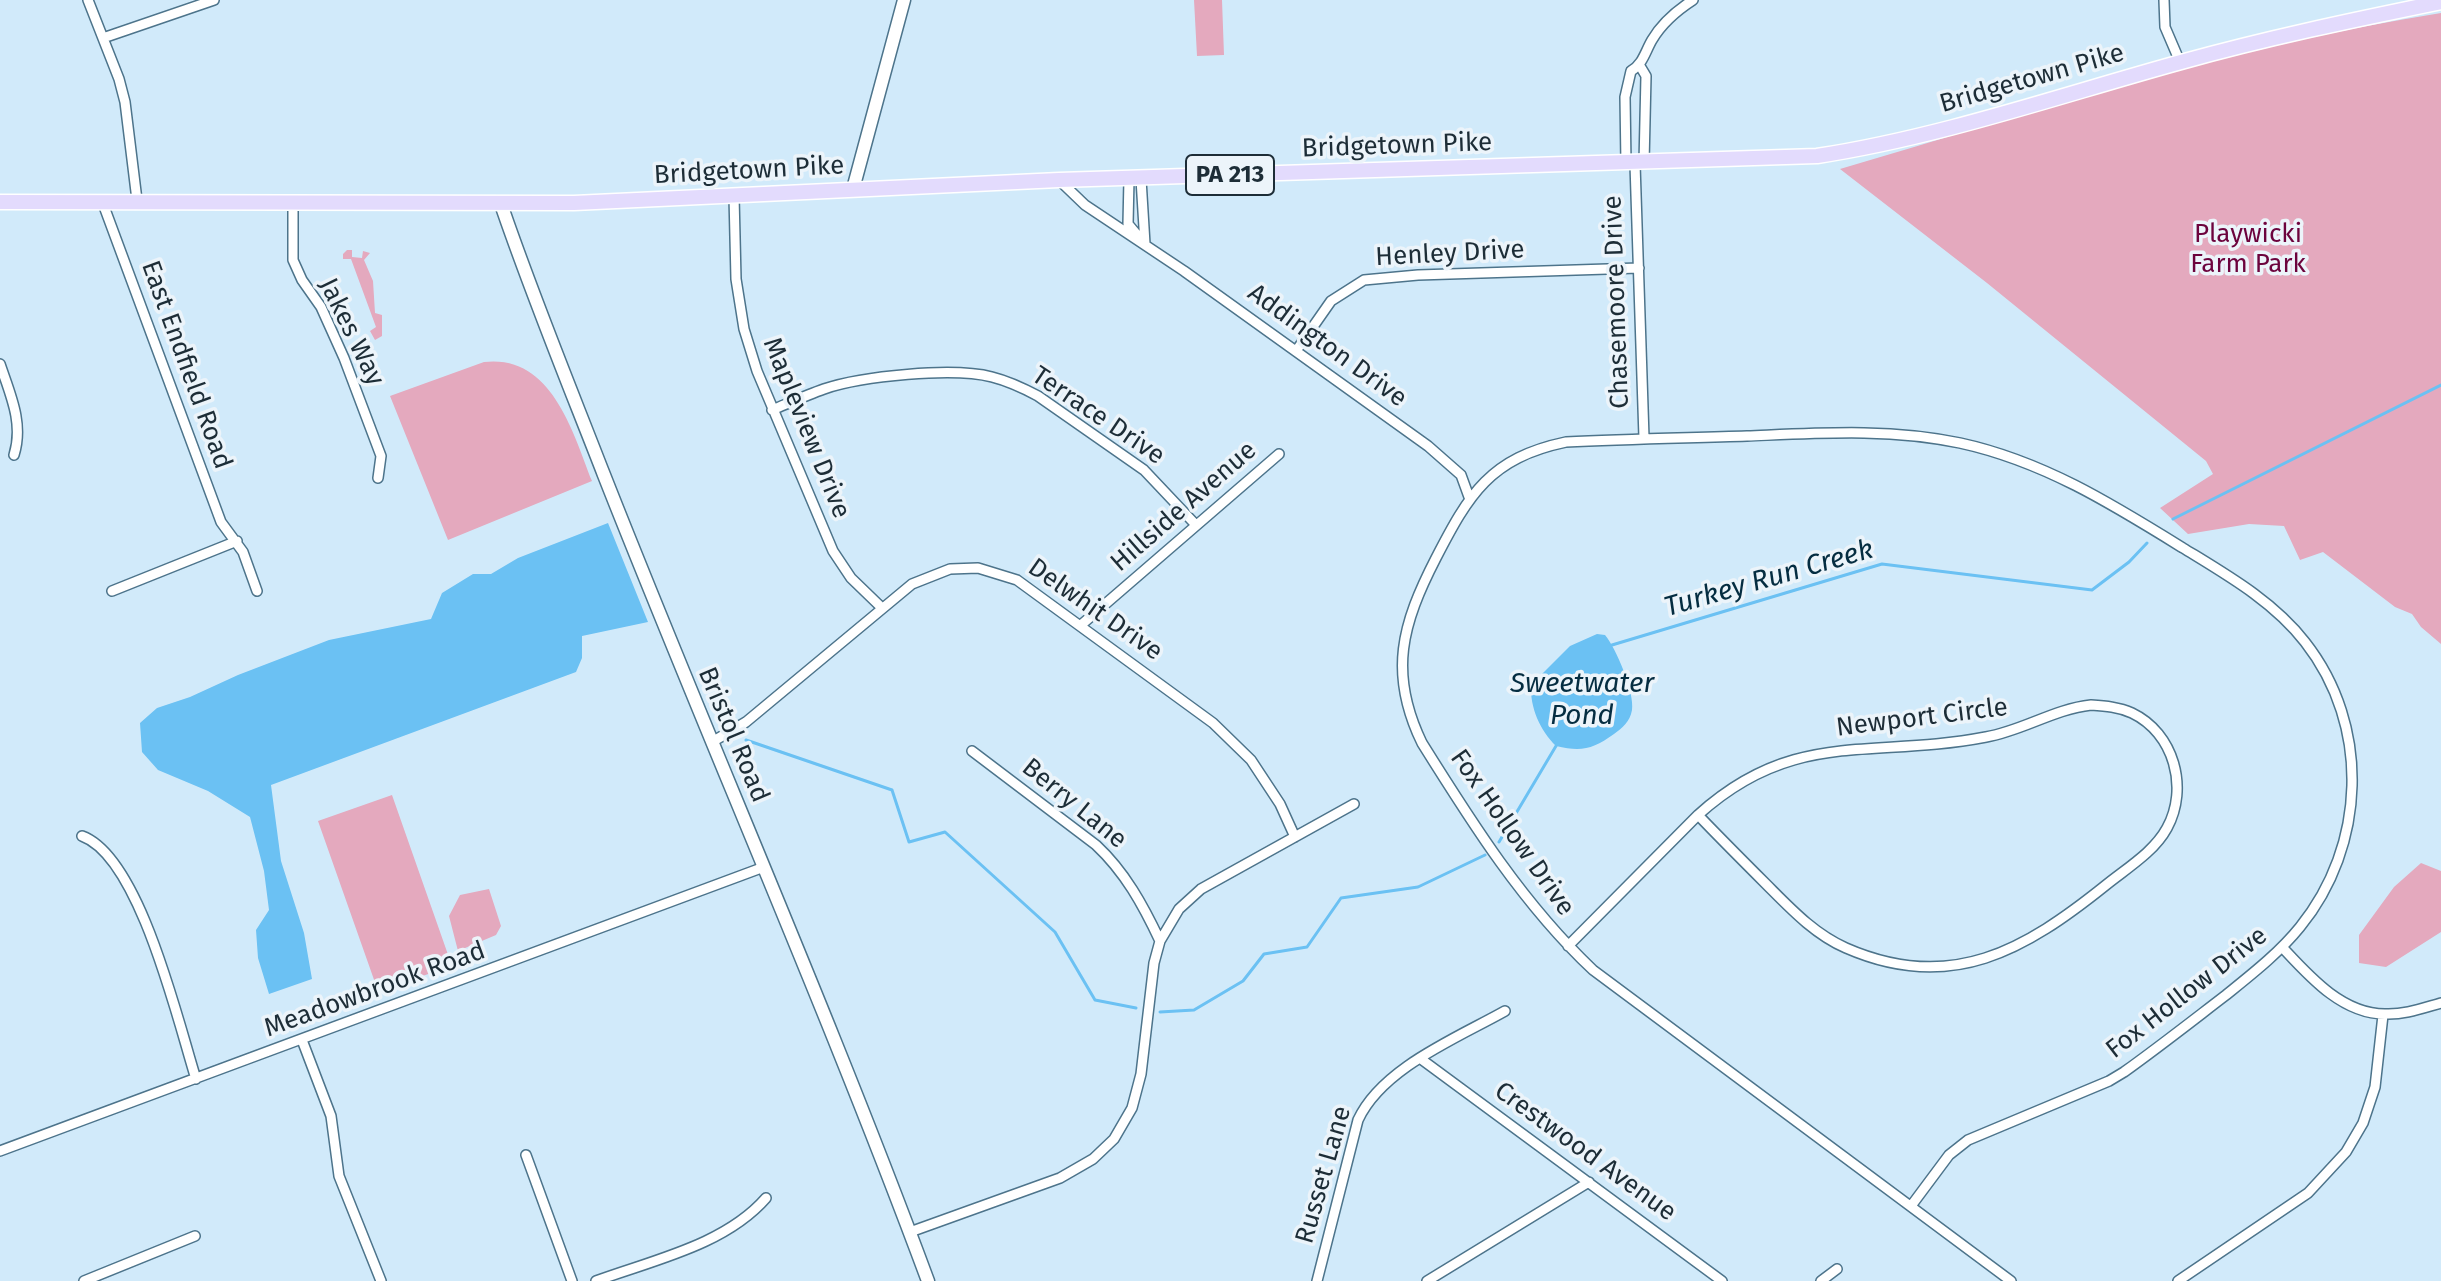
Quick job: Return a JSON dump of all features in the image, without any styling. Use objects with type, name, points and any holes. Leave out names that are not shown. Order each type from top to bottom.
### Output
[{"type":"main road","points":[[853,189],[904,0]]},
{"type":"main road","name":"Bridgetown Pike","points":[[0,202],[574,203],[1059,180],[1817,156],[1866,149],[2290,32],[2441,2]]},
{"type":"main road","name":"Bristol Road","points":[[501,204],[534,295],[928,1281]]},
{"type":"street","points":[[88,0],[125,102],[137,200]]},
{"type":"street","points":[[103,38],[214,0]]},
{"type":"street","points":[[1635,164],[1626,90],[1631,71],[1640,66],[1659,29],[1693,0]]},
{"type":"street","points":[[2164,0],[2165,27],[2180,62]]},
{"type":"street","points":[[1635,164],[1646,76],[1640,66]]},
{"type":"street","name":"Chasemoore Drive","points":[[1635,164],[1644,438]]},
{"type":"street","name":"Addington Drive","points":[[1135,179],[1128,224],[1145,244]]},
{"type":"street","name":"Addington Drive","points":[[1059,180],[1085,205],[1145,244],[1428,446],[1461,475],[1469,497]]},
{"type":"street","name":"Mapleview Drive","points":[[734,196],[736,279],[744,329],[772,410],[838,561],[882,608]]},
{"type":"street","name":"East Endfield Road","points":[[102,201],[221,522],[237,541],[257,591]]},
{"type":"street","name":"Jakes Way","points":[[293,202],[293,260],[302,280],[321,307],[344,358],[381,456],[378,478]]},
{"type":"street","name":"Henley Drive","points":[[1296,351],[1331,301],[1364,280],[1418,275],[1639,268]]},
{"type":"street","points":[[0,364],[17,418],[18,441],[14,455]]},
{"type":"street","name":"Terrace Drive","points":[[772,410],[825,388],[858,380],[963,373],[991,376],[1038,396],[1144,470],[1196,525]]},
{"type":"street","name":"Fox Hollow Drive","points":[[1874,432],[1933,438],[1989,450],[2035,465],[2089,491],[2258,596],[2295,631],[2315,657],[2330,684],[2345,725],[2352,764],[2350,816],[2334,872],[2316,905],[2282,947],[2170,1039],[2109,1081],[1985,1131],[1958,1147],[1911,1206],[1606,981],[1568,946],[1519,890],[1416,731],[1406,702],[1401,658],[1406,625],[1418,593],[1469,497],[1500,469],[1548,446],[1566,442],[1644,438],[1874,432]]},
{"type":"street","name":"Hillside Avenue","points":[[1081,625],[1279,454]]},
{"type":"street","points":[[112,591],[237,541]]},
{"type":"street","name":"Delwhit Drive","points":[[712,742],[746,722],[882,608],[924,577],[950,569],[991,570],[1017,580],[1213,723],[1239,747],[1271,788],[1295,837]]},
{"type":"street","name":"Newport Circle","points":[[1568,946],[1698,815],[1739,783],[1800,756],[1831,750],[1978,739],[2017,730],[2056,714],[2091,705],[2111,706],[2130,712],[2150,725],[2167,746],[2177,785],[2174,812],[2157,842],[2062,920],[2000,954],[1935,966],[1885,962],[1831,940],[1800,917],[1698,815]]},
{"type":"street","name":"Berry Lane","points":[[972,751],[1114,862],[1144,908],[1160,941]]},
{"type":"street","points":[[910,1232],[1060,1178],[1093,1159],[1114,1139],[1132,1108],[1141,1074],[1154,963],[1160,941],[1179,909],[1201,889],[1354,804]]},
{"type":"street","points":[[82,836],[109,854],[147,923],[196,1079]]},
{"type":"street","name":"Meadowbrook Road","points":[[0,1151],[764,867]]},
{"type":"street","points":[[2282,947],[2311,978],[2354,1006],[2383,1015],[2441,1003]]},
{"type":"street","name":"Russet Lane","points":[[1317,1281],[1358,1120],[1364,1108],[1380,1086],[1505,1011]]},
{"type":"street","points":[[2178,1281],[2308,1193],[2346,1152],[2363,1123],[2372,1095],[2383,1015]]},
{"type":"street","points":[[302,1040],[331,1116],[339,1176],[381,1281]]},
{"type":"street","name":"Crestwood Avenue","points":[[1421,1059],[1722,1281]]},
{"type":"street","points":[[526,1155],[572,1281]]},
{"type":"street","points":[[1427,1281],[1589,1182]]},
{"type":"street","points":[[596,1281],[719,1236],[745,1219],[766,1198]]},
{"type":"street","points":[[1911,1206],[2011,1281]]},
{"type":"street","points":[[84,1281],[195,1236]]},
{"type":"street","points":[[1821,1281],[1837,1269]]},
{"type":"green space","points":[[1194,0],[1222,0],[1224,55],[1197,56]]},
{"type":"green space","name":"Playwicki Farm Park","points":[[2441,13],[2441,644],[2421,627],[2412,614],[2395,607],[2323,552],[2300,560],[2284,526],[2249,524],[2188,534],[2160,508],[2213,474],[2206,461],[1987,283],[1840,169],[2213,61]]},
{"type":"green space","points":[[347,250],[352,250],[352,257],[362,258],[363,251],[370,253],[364,260],[373,281],[375,313],[382,315],[382,336],[375,340],[370,331],[376,327],[351,259],[343,259]]},
{"type":"green space","points":[[484,362],[507,363],[527,370],[543,383],[567,420],[592,481],[448,540],[390,396]]},
{"type":"green space","points":[[392,795],[452,966],[378,991],[318,821]]},
{"type":"green space","points":[[2421,863],[2441,871],[2441,932],[2386,967],[2359,963],[2359,935],[2394,887]]},
{"type":"green space","points":[[489,889],[501,926],[496,935],[458,951],[449,916],[460,895]]},
{"type":"water","points":[[608,523],[648,622],[582,636],[582,658],[576,672],[271,785],[281,861],[304,933],[312,979],[269,994],[258,958],[256,930],[269,910],[264,871],[250,817],[208,791],[158,770],[142,752],[140,723],[157,708],[329,640],[431,619],[442,593],[473,574],[491,574],[518,558]]},
{"type":"water","name":"Sweetwater Pond","points":[[1597,634],[1605,635],[1619,660],[1631,693],[1631,714],[1620,729],[1593,746],[1573,749],[1556,746],[1537,718],[1531,685],[1570,646]]},
{"type":"waterway","name":"Turkey Run Creek","points":[[2173,519],[2441,385]]},
{"type":"waterway","name":"Turkey Run Creek","points":[[1612,645],[1882,564],[2092,590],[2129,562],[2147,543]]},
{"type":"waterway","name":"Turkey Run Creek","points":[[746,740],[892,790],[909,842],[945,832],[1055,932],[1095,1000],[1136,1008]]},
{"type":"waterway","name":"Turkey Run Creek","points":[[1499,842],[1556,746]]},
{"type":"waterway","name":"Turkey Run Creek","points":[[1160,1012],[1194,1010],[1243,981],[1264,954],[1307,947],[1341,898],[1418,887],[1485,855]]}]
